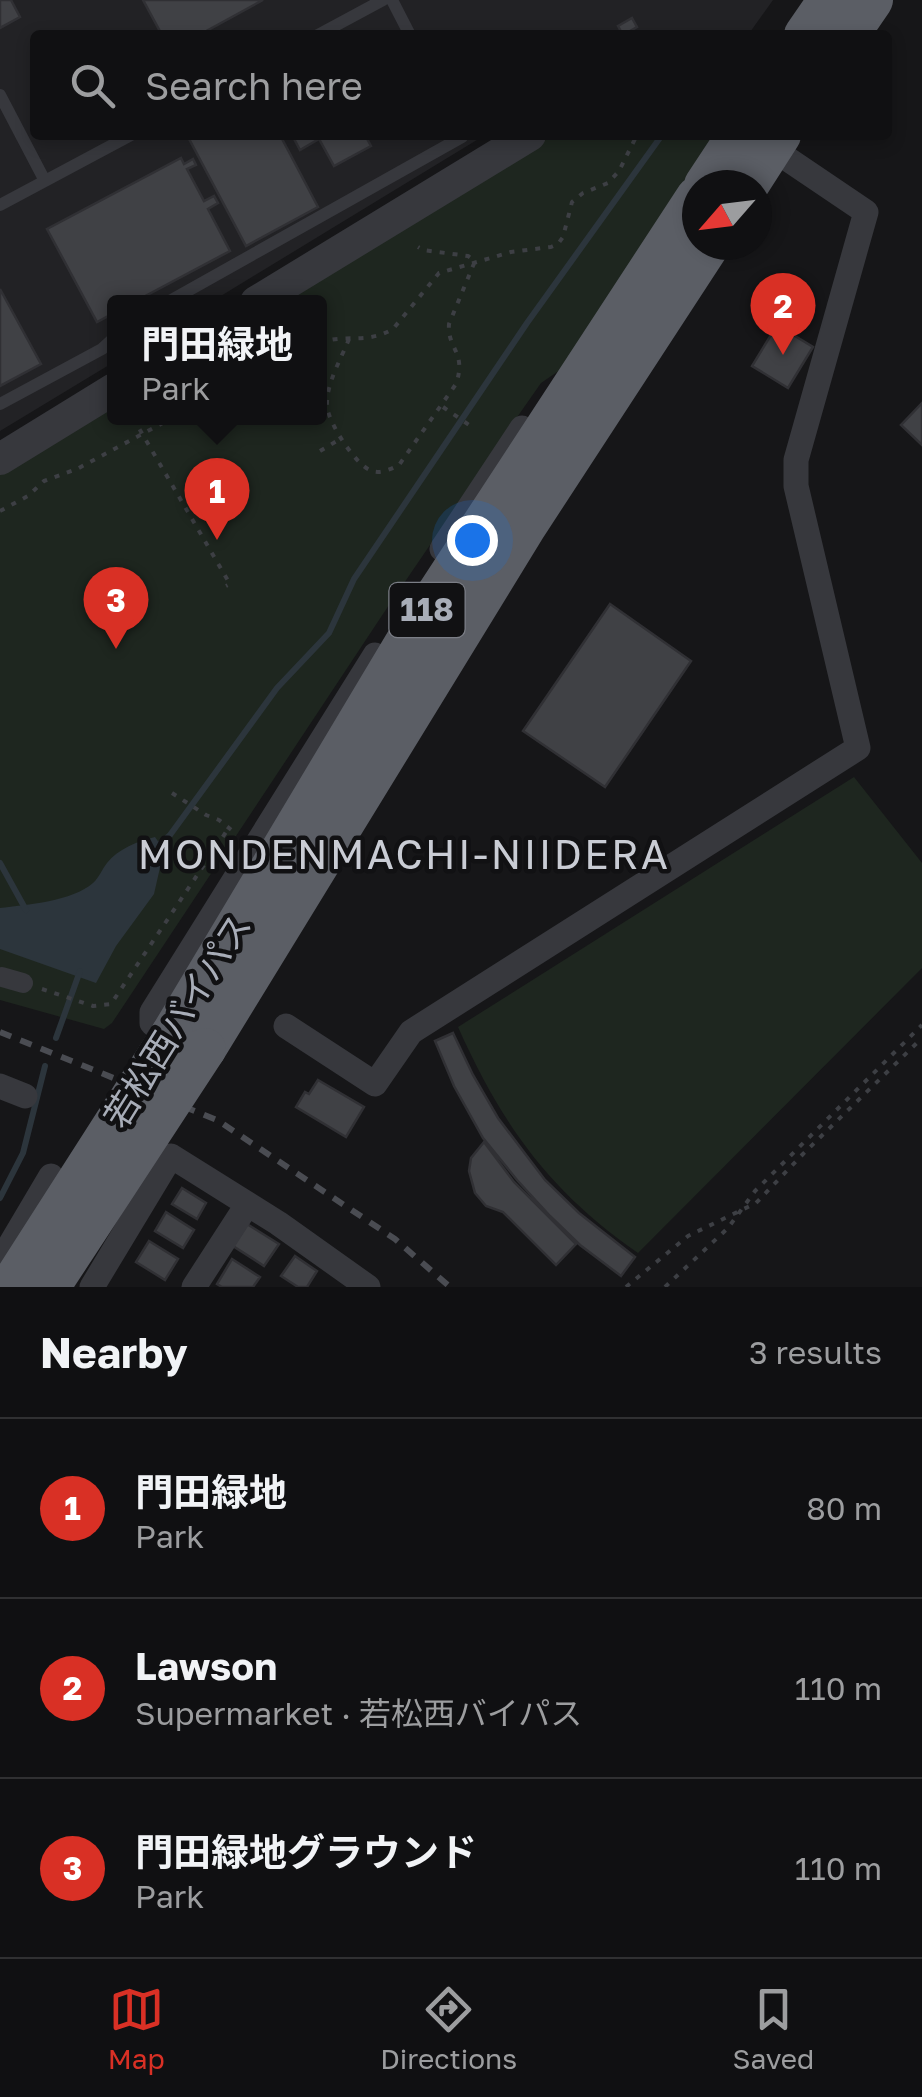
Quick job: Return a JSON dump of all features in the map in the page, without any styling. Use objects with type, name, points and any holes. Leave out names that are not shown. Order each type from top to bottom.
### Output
[{"type":"highway","points":[[808,30],[829,0]]},
{"type":"highway","points":[[851,30],[872,0]]},
{"type":"highway","points":[[723,170],[759,140]]},
{"type":"highway","points":[[752,170],[760,140]]},
{"type":"highway","name":"若松西バイパス","points":[[49,1287],[189,1041],[408,639],[682,220]]},
{"type":"highway","name":"若松西バイパス","points":[[4,1261],[189,1041],[699,260]]},
{"type":"street","points":[[267,295],[522,140]]},
{"type":"street","points":[[286,1026],[376,1084],[411,1032],[858,748],[796,486],[796,460],[866,212],[764,140]]},
{"type":"street","points":[[586,366],[540,402],[490,474],[152,1012],[152,1022],[163,1034],[202,1062],[218,1056],[649,355],[656,325]]},
{"type":"street","points":[[0,459],[107,393]]},
{"type":"street","points":[[2,977],[29,985]]},
{"type":"street","points":[[0,1086],[25,1096]]},
{"type":"street","points":[[92,1287],[171,1156],[278,1223],[340,1278],[368,1287]]},
{"type":"street","points":[[51,1176],[4,1261],[70,1287]]},
{"type":"street","points":[[194,1287],[247,1204]]},
{"type":"lane","points":[[327,30],[383,0]]},
{"type":"lane","points":[[392,0],[407,30]]},
{"type":"lane","points":[[0,94],[45,181]]},
{"type":"lane","points":[[0,205],[122,140]]},
{"type":"lane","points":[[181,295],[458,140]]},
{"type":"lane","points":[[0,404],[107,344]]},
{"type":"path","points":[[327,340],[369,339],[393,329],[438,272],[558,244],[572,202],[583,192],[608,182],[634,140]]},
{"type":"path","points":[[418,247],[468,256],[475,261]]},
{"type":"path","points":[[349,339],[331,384],[327,406],[357,461],[377,472],[390,470],[400,465],[456,384],[460,356],[448,333],[449,324],[475,261]]},
{"type":"path","points":[[442,406],[472,427]]},
{"type":"path","points":[[138,425],[230,584],[226,586]]},
{"type":"path","points":[[0,511],[28,496],[44,481],[77,469],[159,425]]},
{"type":"path","points":[[320,451],[342,438]]},
{"type":"path","points":[[29,985],[92,1006],[111,1004],[228,829],[172,792]]},
{"type":"path","points":[[664,1287],[728,1228],[754,1191],[922,1025]]},
{"type":"path","points":[[626,1287],[688,1236],[756,1203],[922,1038]]},
{"type":"shaded area","points":[[0,0],[773,0],[752,30],[30,30],[30,140],[477,140],[222,295],[107,295],[107,366],[0,431]]},
{"type":"shaded area","points":[[533,140],[727,140],[707,170],[682,170],[682,207],[585,353],[541,383],[112,1023],[104,1029],[0,1000],[0,466],[107,400],[107,425],[327,425],[327,295],[279,295]]},
{"type":"shaded area","points":[[854,777],[922,863],[922,968],[638,1253],[579,1205],[531,1154],[492,1095],[458,1027]]},
{"type":"shaded area","points":[[155,837],[164,850],[154,894],[116,946],[96,983],[0,949],[0,908],[74,894],[93,883],[117,854]]},
{"type":"building","points":[[0,0],[11,0],[20,17],[0,28]]},
{"type":"building","points":[[143,0],[263,0],[208,30],[159,30]]},
{"type":"building","points":[[632,18],[637,27],[620,30],[618,26]]},
{"type":"building","points":[[190,140],[283,140],[318,207],[246,246]]},
{"type":"building","points":[[295,140],[317,140],[300,150]]},
{"type":"building","points":[[320,140],[368,140],[371,146],[334,166]]},
{"type":"building","points":[[181,158],[184,164],[193,159],[196,165],[187,169],[204,201],[214,196],[218,203],[208,209],[230,251],[147,295],[107,295],[107,317],[97,322],[47,229]]},
{"type":"building","points":[[0,289],[41,364],[0,386]]},
{"type":"building","points":[[777,325],[813,347],[788,388],[752,366]]},
{"type":"building","points":[[922,403],[922,445],[901,425]]},
{"type":"building","points":[[610,604],[691,661],[605,787],[523,731]]},
{"type":"building","points":[[453,1033],[498,1118],[545,1180],[635,1257],[621,1276],[550,1216],[483,1138],[435,1041]]},
{"type":"building","points":[[318,1080],[364,1107],[346,1137],[296,1107]]},
{"type":"building","points":[[484,1142],[514,1182],[576,1244],[556,1265],[503,1212],[486,1206],[475,1193],[469,1171],[471,1158]]},
{"type":"building","points":[[182,1188],[206,1203],[197,1219],[172,1204]]},
{"type":"building","points":[[166,1212],[194,1230],[183,1248],[155,1231]]},
{"type":"building","points":[[247,1224],[279,1244],[264,1266],[233,1246]]},
{"type":"building","points":[[149,1241],[178,1259],[165,1280],[136,1262]]},
{"type":"building","points":[[295,1256],[317,1271],[307,1287],[298,1287],[281,1276]]},
{"type":"building","points":[[232,1259],[260,1277],[253,1287],[217,1284]]},
{"type":"waterway","points":[[154,849],[170,835],[277,688],[329,633],[354,579],[527,323],[658,140]]},
{"type":"waterway","points":[[0,863],[26,910]]},
{"type":"waterway","points":[[56,1038],[80,971]]},
{"type":"waterway","points":[[0,1198],[23,1153],[45,1066]]},
{"type":"railway","points":[[0,1032],[217,1120],[395,1239],[450,1287]]},
{"type":"place","name":"Lawson","points":[[783,355]]},
{"type":"place","name":"門田緑地","points":[[217,540]]},
{"type":"place","name":"門田緑地グラウンド","points":[[116,649]]},
{"type":"district","name":"MONDENMACHI-NIIDERA","points":[[404,855]]}]
